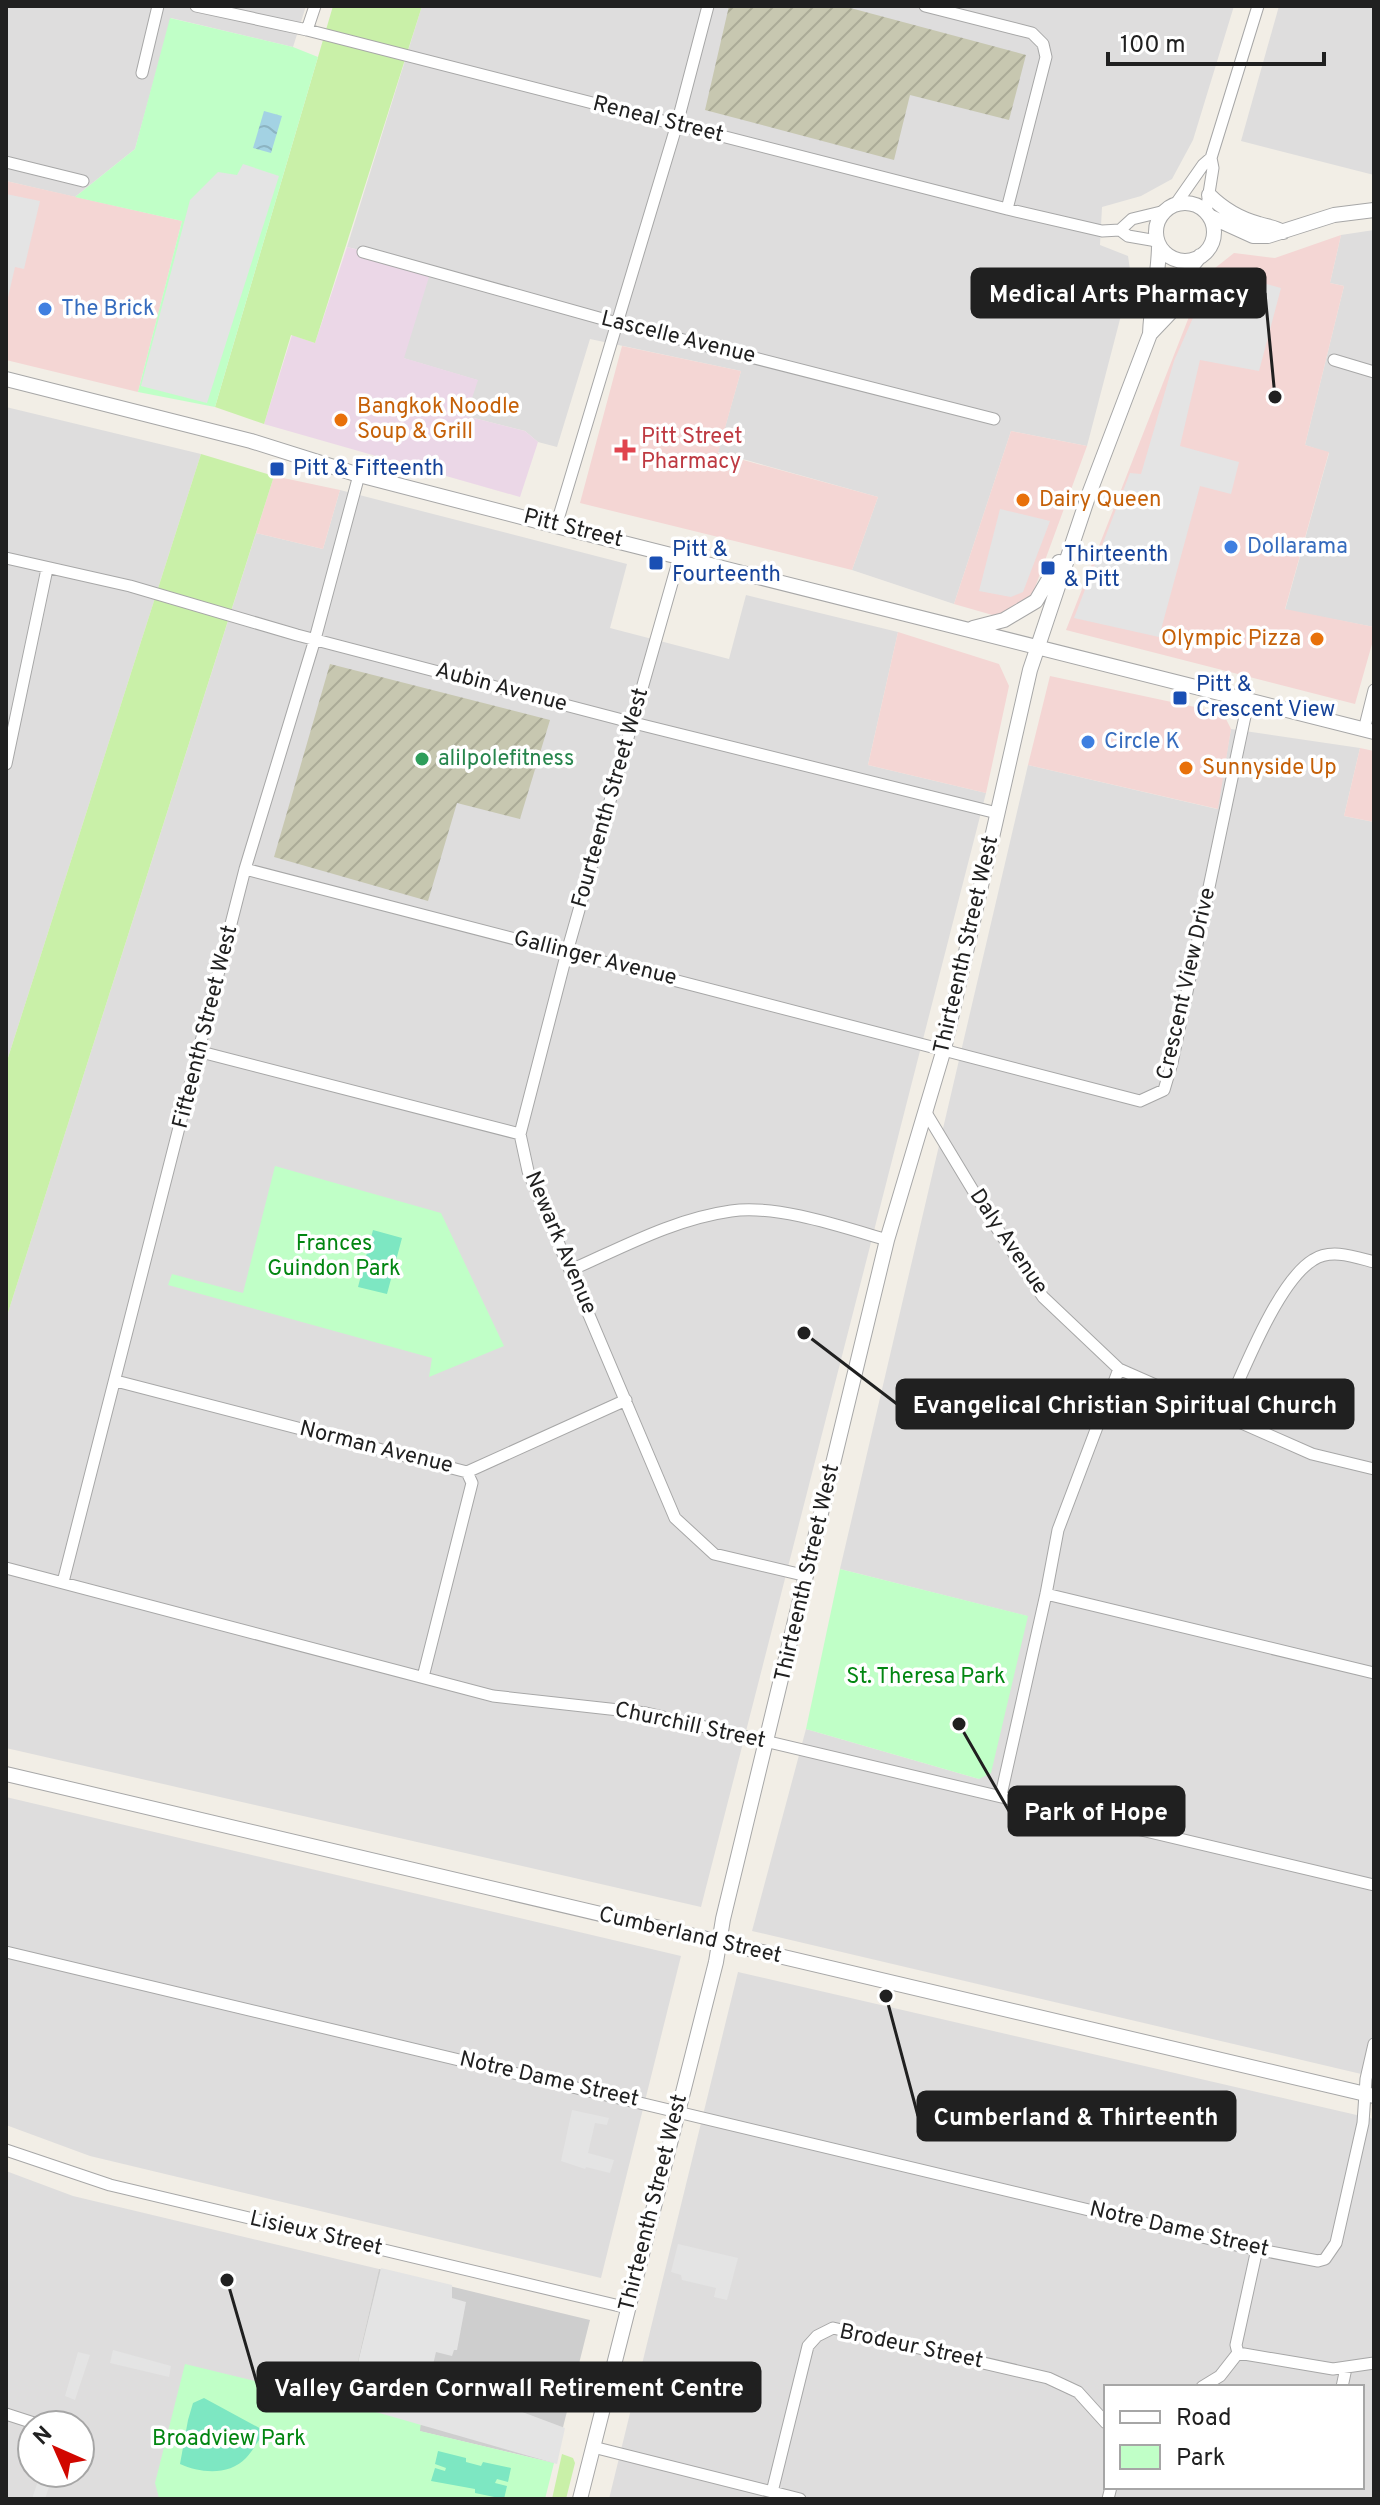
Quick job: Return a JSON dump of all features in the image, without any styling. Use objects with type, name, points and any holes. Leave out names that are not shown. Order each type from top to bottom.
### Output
[{"type":"street","points":[[142,73],[158,6]]},
{"type":"street","name":"Reneal Street","points":[[196,6],[307,30],[1007,209],[1102,231],[1120,230],[1128,236],[1158,243]]},
{"type":"street","points":[[307,30],[315,6]]},
{"type":"street","points":[[556,526],[677,124],[708,6]]},
{"type":"street","points":[[925,6],[1032,33],[1043,44],[1046,57],[1007,209]]},
{"type":"street","points":[[1150,334],[1170,313],[1184,276],[1209,248],[1213,237],[1208,214],[1213,168],[1211,158],[1258,6]]},
{"type":"street","points":[[972,629],[1004,620],[1036,601],[1072,541],[1150,334],[1151,306],[1159,276],[1156,227],[1211,158]]},
{"type":"street","points":[[6,162],[83,181]]},
{"type":"street","points":[[1209,195],[1219,206],[1283,232]]},
{"type":"street","points":[[1120,230],[1132,219],[1193,204],[1253,236],[1268,236],[1334,215],[1374,210]]},
{"type":"street","points":[[1158,243],[1166,254],[1177,260],[1200,256]]},
{"type":"street","name":"Lascelle Avenue","points":[[363,252],[617,323],[994,419]]},
{"type":"street","points":[[1334,360],[1374,372]]},
{"type":"street","name":"Pitt Street","points":[[6,379],[251,441],[359,475],[556,526],[1369,731]]},
{"type":"street","name":"Fifteenth Street West","points":[[63,1582],[201,1052],[245,869],[315,639],[359,475]]},
{"type":"street","name":"Thirteenth Street West","points":[[580,2499],[719,1944],[887,1240],[944,1049],[1037,648],[1072,541]]},
{"type":"street","name":"Fourteenth Street West","points":[[520,1134],[567,952],[680,555]]},
{"type":"street","name":"Aubin Avenue","points":[[6,558],[130,586],[315,639],[634,723],[997,813]]},
{"type":"street","points":[[6,764],[47,569]]},
{"type":"street","points":[[1369,731],[1374,690]]},
{"type":"street","name":"Crescent View Drive","points":[[944,1049],[1140,1101],[1164,1090],[1248,702]]},
{"type":"street","name":"Gallinger Avenue","points":[[245,869],[944,1049]]},
{"type":"street","points":[[201,1052],[520,1134]]},
{"type":"street","name":"Daly Avenue","points":[[925,1111],[986,1212],[1043,1297],[1119,1369],[1312,1454],[1374,1469]]},
{"type":"street","name":"Newark Avenue","points":[[520,1134],[528,1171],[675,1518],[714,1554],[807,1576]]},
{"type":"street","points":[[571,1270],[672,1225],[732,1210],[764,1210],[887,1240]]},
{"type":"street","points":[[1223,1416],[1283,1289],[1314,1259],[1340,1253],[1374,1262]]},
{"type":"street","points":[[1001,1795],[1058,1530],[1119,1369]]},
{"type":"street","name":"Norman Avenue","points":[[116,1381],[467,1472],[626,1400]]},
{"type":"street","points":[[423,1677],[472,1483],[467,1472]]},
{"type":"street","name":"Churchill Street","points":[[6,1568],[493,1696],[646,1713],[1374,1885]]},
{"type":"street","points":[[1046,1594],[1374,1673]]},
{"type":"street","name":"Cumberland Street","points":[[6,1774],[719,1944],[1370,2094]]},
{"type":"street","name":"Notre Dame Street","points":[[6,1952],[1318,2261],[1325,2259],[1336,2243],[1370,2094]]},
{"type":"street","points":[[1370,2094],[1374,2044]]},
{"type":"street","name":"Lisieux Street","points":[[6,2150],[110,2185],[628,2308]]},
{"type":"street","points":[[1238,2353],[1236,2345],[1257,2249]]},
{"type":"street","name":"Brodeur Street","points":[[772,2492],[808,2346],[817,2336],[833,2328],[1048,2378],[1078,2392],[1104,2421]]},
{"type":"street","points":[[1238,2353],[1333,2369],[1374,2363]]},
{"type":"street","points":[[1205,2385],[1220,2376],[1238,2353]]},
{"type":"street","points":[[1342,2385],[1346,2368]]},
{"type":"street","points":[[593,2447],[800,2499]]},
{"type":"shaded area","points":[[6,6],[306,6],[293,47],[171,18],[135,149],[75,197],[6,181]]},
{"type":"shaded area","points":[[422,6],[1234,6],[1193,140],[1172,179],[1141,196],[1102,207],[1100,245],[1128,256],[1131,277],[1087,446],[1011,431],[954,604],[852,570],[878,497],[718,452],[741,371],[590,339],[557,447],[538,442],[525,431],[466,416],[477,380],[403,358],[431,267],[347,247]]},
{"type":"shaded area","points":[[729,6],[843,6],[1026,55],[1009,120],[910,95],[894,160],[705,110]]},
{"type":"shaded area","points":[[1279,6],[1374,6],[1374,175],[1241,141]]},
{"type":"shaded area","points":[[243,164],[279,176],[207,403],[141,386],[190,200],[218,172],[237,175]]},
{"type":"shaded area","points":[[6,181],[182,221],[138,392],[6,360]]},
{"type":"shaded area","points":[[6,194],[40,201],[24,269],[15,267],[6,306]]},
{"type":"shaded area","points":[[1374,230],[1374,627],[1285,610],[1329,453],[1305,445],[1344,286],[1330,283],[1341,235]]},
{"type":"shaded area","points":[[1341,235],[1330,283],[1344,286],[1305,445],[1329,452],[1285,609],[1374,627],[1355,704],[1066,630],[1205,276],[1234,253],[1275,258]]},
{"type":"shaded area","points":[[347,247],[432,267],[404,358],[478,380],[466,416],[525,431],[538,442],[520,497],[264,424],[292,335],[315,343]]},
{"type":"shaded area","points":[[1211,277],[1236,287],[1240,277],[1281,288],[1259,371],[1200,360],[1180,446],[1239,462],[1231,494],[1200,486],[1159,637],[1074,618],[1130,473],[1141,474],[1174,361]]},
{"type":"shaded area","points":[[622,346],[741,371],[718,453],[878,497],[852,570],[580,503]]},
{"type":"shaded area","points":[[6,407],[201,454],[6,1064]]},
{"type":"shaded area","points":[[1011,431],[1087,446],[1029,604],[1003,618],[954,604]]},
{"type":"shaded area","points":[[274,476],[340,490],[323,549],[256,533]]},
{"type":"shaded area","points":[[340,490],[627,564],[610,628],[729,659],[746,595],[898,632],[868,765],[986,793],[701,1907],[6,1748],[6,1319],[256,533],[323,549]]},
{"type":"shaded area","points":[[1000,509],[1050,521],[1023,592],[1011,597],[979,591]]},
{"type":"shaded area","points":[[898,632],[999,664],[1009,686],[986,793],[868,765]]},
{"type":"shaded area","points":[[330,664],[550,720],[520,819],[457,803],[428,901],[274,857]]},
{"type":"shaded area","points":[[1050,676],[1223,713],[1231,729],[1218,809],[1028,765]]},
{"type":"shaded area","points":[[1231,729],[1360,748],[1344,816],[1374,822],[1374,2077],[752,1931],[806,1729],[979,1779],[1027,1616],[840,1569],[1028,765],[1217,809]]},
{"type":"shaded area","points":[[1360,748],[1374,751],[1374,822],[1344,816]]},
{"type":"shaded area","points":[[6,1797],[681,1956],[601,2278],[90,2156],[6,2125]]},
{"type":"shaded area","points":[[738,1972],[1374,2119],[1374,2499],[609,2499]]},
{"type":"shaded area","points":[[572,2110],[609,2118],[607,2125],[595,2123],[588,2153],[614,2160],[610,2173],[561,2161]]},
{"type":"shaded area","points":[[6,2171],[73,2196],[379,2269],[348,2404],[186,2365],[159,2498],[162,2499],[6,2499]]},
{"type":"shaded area","points":[[678,2244],[738,2258],[727,2300],[714,2297],[716,2288],[682,2280],[681,2275],[671,2272]]},
{"type":"shaded area","points":[[381,2268],[452,2285],[452,2298],[466,2302],[457,2350],[452,2356],[436,2352],[428,2386],[461,2397],[463,2394],[517,2407],[517,2410],[565,2428],[557,2464],[348,2404]]},
{"type":"shaded area","points":[[379,2269],[590,2320],[554,2463],[419,2431],[421,2422],[348,2404]]},
{"type":"shaded area","points":[[113,2350],[171,2366],[169,2377],[110,2363]]},
{"type":"shaded area","points":[[78,2352],[90,2355],[75,2400],[65,2396]]},
{"type":"shaded area","points":[[35,2489],[48,2489],[45,2499],[32,2499]]},
{"type":"green space","points":[[333,6],[422,6],[315,343],[291,335],[264,424],[215,407]]},
{"type":"green space","points":[[170,18],[293,47],[318,57],[215,407],[138,392],[182,221],[75,197],[135,149]]},
{"type":"green space","points":[[201,454],[274,476],[6,1319],[6,1064]]},
{"type":"green space","name":"Frances Guindon Park","points":[[275,1166],[441,1213],[504,1346],[429,1377],[432,1358],[168,1285],[172,1274],[243,1293]]},
{"type":"green space","points":[[373,1230],[402,1238],[387,1294],[358,1287]]},
{"type":"green space","name":"St. Theresa Park","points":[[840,1569],[1028,1616],[991,1773],[979,1779],[806,1729]]},
{"type":"green space","name":"Broadview Park","points":[[185,2364],[421,2421],[420,2431],[554,2463],[545,2499],[159,2498],[155,2483]]},
{"type":"green space","points":[[204,2398],[265,2431],[246,2458],[231,2468],[205,2471],[180,2464],[193,2403]]},
{"type":"green space","points":[[438,2451],[466,2458],[466,2462],[481,2466],[483,2462],[511,2468],[508,2482],[497,2479],[495,2483],[507,2486],[504,2499],[475,2493],[475,2489],[431,2481],[435,2468],[445,2471],[446,2468],[435,2464]]},
{"type":"green space","points":[[562,2454],[573,2458],[575,2463],[566,2499],[552,2499]]},
{"type":"water","points":[[264,111],[282,116],[271,153],[253,148]]},
{"type":"place","name":"The Brick","points":[[45,309]]},
{"type":"place","name":"Medical Arts Pharmacy","points":[[1275,397]]},
{"type":"place","name":"Bangkok Noodle Soup & Grill","points":[[341,420]]},
{"type":"place","name":"Pitt Street Pharmacy","points":[[625,450]]},
{"type":"place","name":"Pitt & Fifteenth","points":[[277,469]]},
{"type":"place","name":"Dairy Queen","points":[[1023,500]]},
{"type":"place","name":"Dollarama","points":[[1231,547]]},
{"type":"place","name":"Pitt & Fourteenth","points":[[656,563]]},
{"type":"place","name":"Thirteenth & Pitt","points":[[1048,568]]},
{"type":"place","name":"Olympic Pizza","points":[[1317,639]]},
{"type":"place","name":"Pitt & Crescent View","points":[[1180,698]]},
{"type":"place","name":"Circle K","points":[[1088,742]]},
{"type":"place","name":"alilpolefitness","points":[[422,759]]},
{"type":"place","name":"Sunnyside Up","points":[[1186,768]]},
{"type":"place","name":"Evangelical Christian Spiritual Church","points":[[804,1333]]},
{"type":"place","name":"Park of Hope","points":[[959,1724]]},
{"type":"place","name":"Cumberland & Thirteenth","points":[[886,1996]]},
{"type":"place","name":"Valley Garden Cornwall Retirement Centre","points":[[227,2280]]}]
